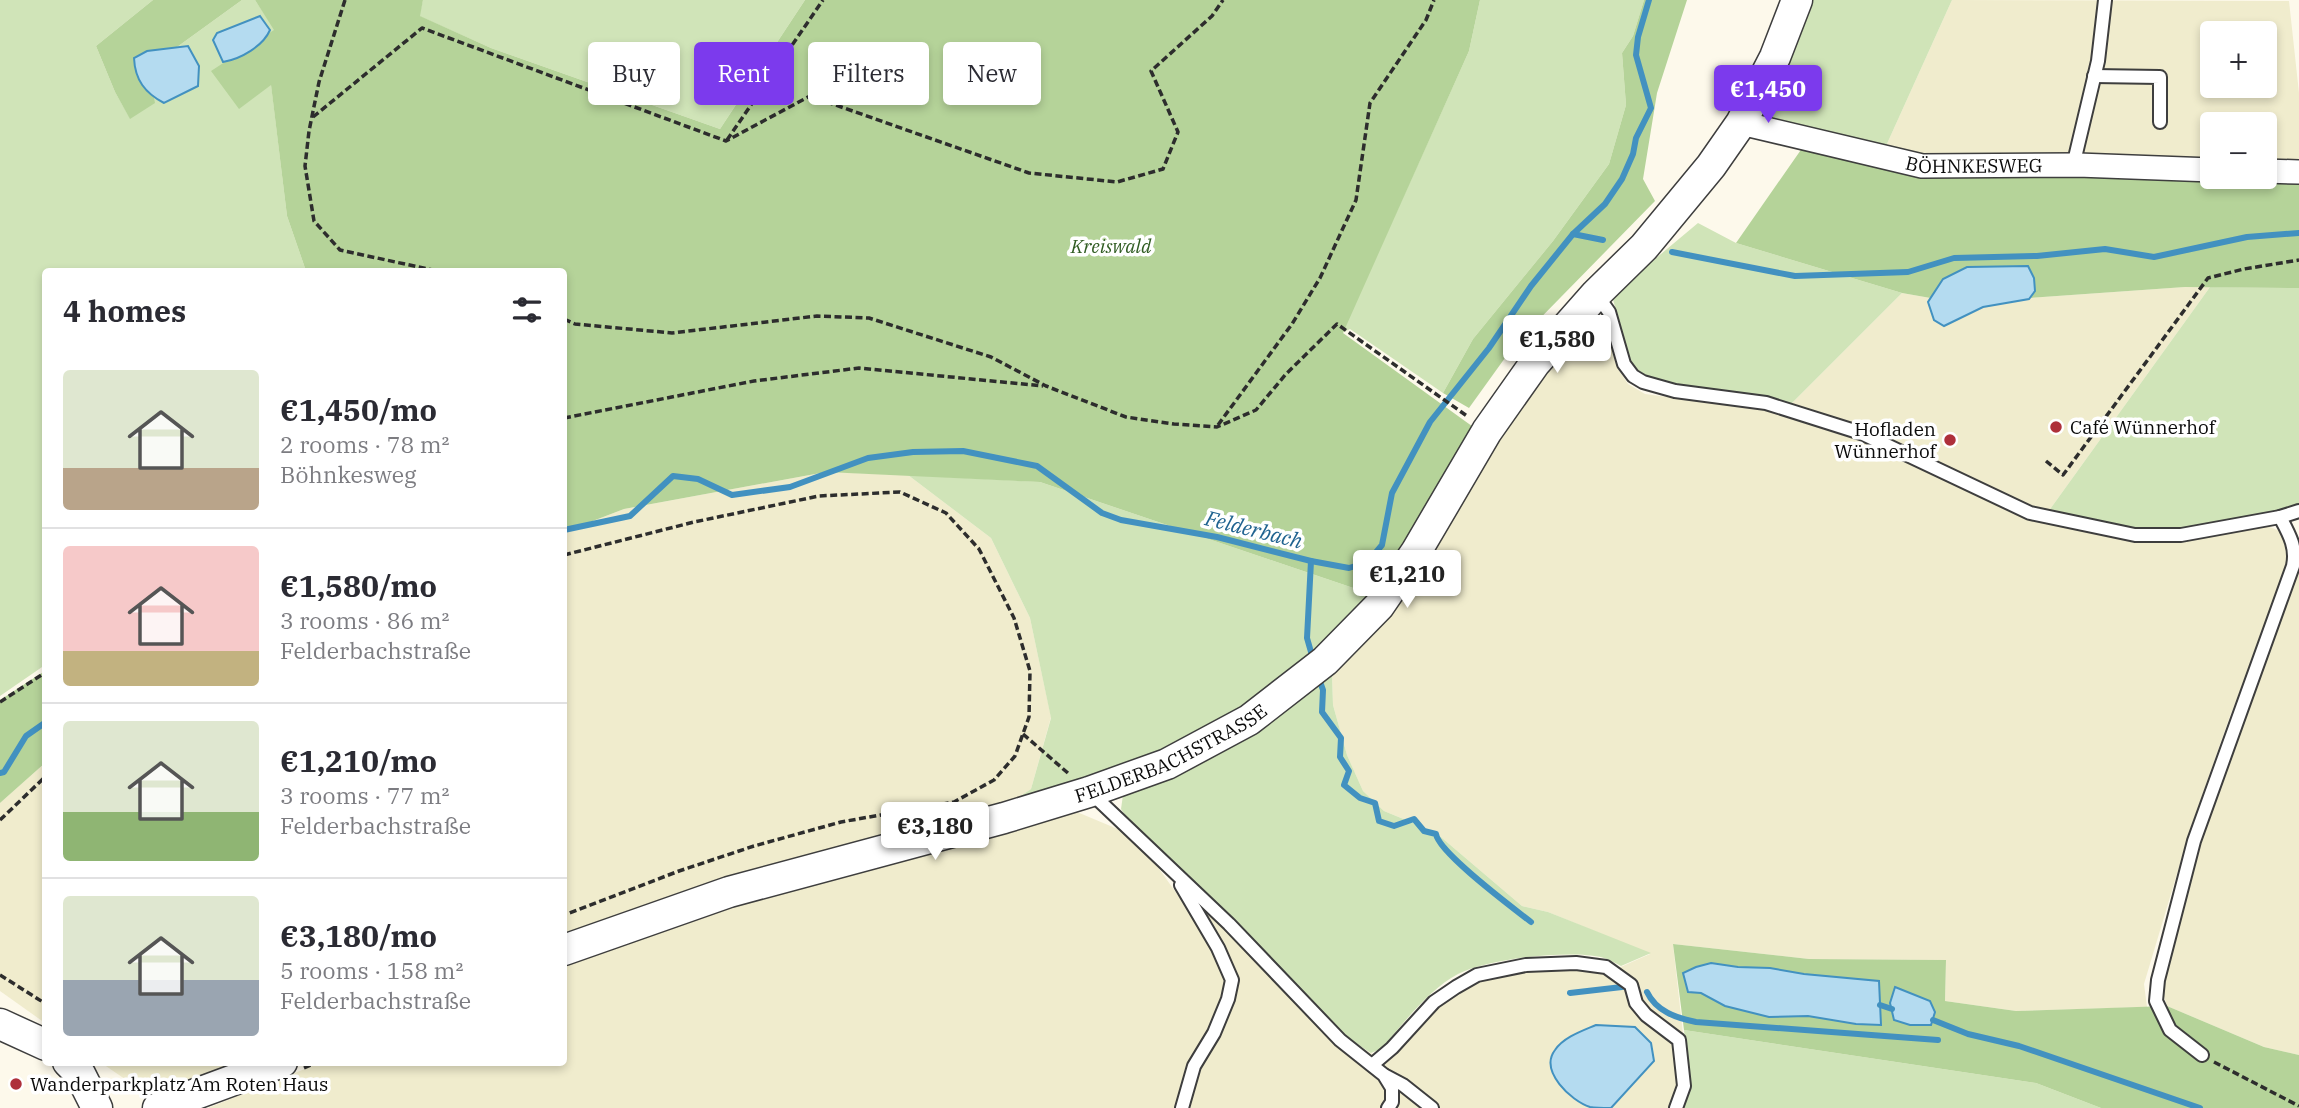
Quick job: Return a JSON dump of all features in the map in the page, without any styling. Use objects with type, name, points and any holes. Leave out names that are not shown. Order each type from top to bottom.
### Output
[{"type":"street","name":"FELDERBACHSTRASSE","points":[[567,949],[729,892],[1004,818],[1089,792],[1167,764],[1249,720],[1325,661],[1379,606],[1416,552],[1487,431],[1527,374],[1596,294],[1675,213],[1712,166],[1741,123],[1774,57],[1797,0]]},
{"type":"street","name":"BÖHNKESWEG","points":[[1741,123],[1922,166],[2200,170]]},
{"type":"street","points":[[2277,171],[2299,172]]},
{"type":"street","points":[[0,1024],[42,1043]]},
{"type":"street","points":[[72,1066],[80,1074],[97,1108]]},
{"type":"street","points":[[158,1108],[271,1066]]},
{"type":"lane","points":[[2073,166],[2094,75],[2105,0]]},
{"type":"lane","points":[[2094,75],[2160,77],[2160,122]]},
{"type":"lane","points":[[1596,294],[1609,312],[1624,364],[1633,376],[1643,382],[1675,391],[1766,403],[1861,433],[2030,513],[2135,536],[2181,535],[2299,512]]},
{"type":"lane","points":[[2202,1055],[2170,1030],[2156,1001],[2158,979],[2197,831],[2293,566],[2296,554],[2280,517]]},
{"type":"lane","points":[[1089,792],[1229,924],[1331,1031],[1384,1075],[1403,1085],[1432,1108]]},
{"type":"lane","points":[[1172,870],[1218,948],[1232,980],[1228,999],[1214,1033],[1194,1066],[1182,1108]]},
{"type":"lane","points":[[1372,1065],[1392,1048],[1434,1002],[1478,975],[1526,965],[1576,963],[1606,967],[1632,985],[1636,1003],[1646,1015],[1679,1040],[1684,1086],[1676,1108]]},
{"type":"lane","points":[[1384,1075],[1392,1088],[1392,1102],[1388,1108]]},
{"type":"path","points":[[345,0],[319,82],[305,166],[314,220],[340,250],[423,268]]},
{"type":"path","points":[[726,141],[823,0]]},
{"type":"path","points":[[313,117],[422,27],[726,141],[810,96],[1029,173],[1117,182],[1163,169],[1178,132],[1152,71],[1212,16],[1223,0]]},
{"type":"path","points":[[1217,427],[1292,324],[1320,278],[1356,200],[1370,103],[1426,20],[1434,0]]},
{"type":"path","points":[[2046,461],[2063,475],[2208,278],[2299,260]]},
{"type":"path","points":[[567,320],[575,324],[672,334],[817,316],[869,318],[991,357],[1046,386],[1126,417],[1217,427],[1256,410],[1286,374],[1337,324],[1461,411]]},
{"type":"path","points":[[567,417],[741,383],[859,368],[1046,386]]},
{"type":"path","points":[[567,554],[694,522],[819,496],[900,492],[946,513],[979,549],[1014,618],[1030,671],[1030,717],[1015,756],[995,780],[954,802],[841,822],[754,846],[567,914]]},
{"type":"path","points":[[0,702],[42,675]]},
{"type":"path","points":[[1023,734],[1089,792]]},
{"type":"path","points":[[0,820],[42,780]]},
{"type":"path","points":[[0,975],[42,1001]]},
{"type":"path","points":[[2202,1055],[2299,1106]]},
{"type":"shaded area","points":[[1952,0],[2289,1],[2299,93],[2299,170],[2277,169],[2277,112],[2200,112],[2200,167],[1924,159],[1886,146]]},
{"type":"shaded area","points":[[2210,287],[2048,512],[2032,509],[1982,483],[1971,490],[2029,519],[2084,531],[2134,539],[2205,537],[2267,526],[2280,531],[2287,548],[2288,564],[2280,590],[2230,716],[2191,827],[2144,984],[2147,1007],[2016,1011],[1945,1001],[1946,960],[1809,959],[1673,944],[1689,1088],[1683,1108],[208,1108],[312,1066],[567,1066],[567,962],[604,946],[873,863],[1077,812],[1120,830],[1157,866],[1187,908],[1192,892],[1315,1025],[1321,1011],[1362,1048],[1386,1062],[1446,998],[1481,981],[1525,971],[1574,968],[1607,973],[1650,954],[1548,912],[1522,906],[1435,832],[1384,811],[1363,791],[1347,755],[1333,705],[1332,674],[1496,434],[1589,317],[1601,319],[1618,369],[1628,384],[1645,394],[1743,407],[1750,394],[1791,404],[1902,293],[1959,303]]},
{"type":"shaded area","points":[[826,472],[908,475],[991,538],[1030,618],[1051,717],[1031,789],[998,811],[787,860],[673,897],[567,936],[567,531],[624,509]]},
{"type":"shaded area","points":[[2299,570],[2299,1055],[2264,1047],[2167,1006],[2160,983],[2183,889],[2260,662]]},
{"type":"shaded area","points":[[42,766],[42,1021],[0,991],[0,803]]},
{"type":"shaded area","points":[[106,1066],[235,1066],[174,1086],[141,1090]]},
{"type":"green space","points":[[0,0],[153,0],[96,46],[115,92],[130,118],[148,68],[242,0],[255,0],[275,30],[271,84],[287,216],[305,268],[42,268],[42,667],[0,696]]},
{"type":"green space","points":[[153,0],[242,0],[148,68],[155,103],[130,119],[115,92],[96,46]]},
{"type":"green space","name":"Kreiswald","points":[[255,0],[423,0],[420,16],[491,48],[588,82],[588,105],[652,105],[720,129],[736,105],[794,105],[794,42],[777,42],[805,0],[1480,0],[1469,51],[1343,333],[1476,429],[1377,596],[1040,482],[826,472],[624,509],[567,531],[567,268],[305,268],[287,216],[271,85],[239,109],[211,71],[274,30]]},
{"type":"green space","points":[[423,0],[805,0],[777,42],[694,42],[694,105],[736,105],[720,129],[652,105],[680,105],[680,42],[588,42],[588,82],[491,48],[419,16]]},
{"type":"green space","points":[[1480,0],[1644,0],[1633,36],[1622,53],[1626,105],[1609,164],[1553,241],[1473,339],[1443,393],[1350,329],[1342,333],[1469,51]]},
{"type":"green space","points":[[1644,0],[1687,0],[1657,93],[1643,179],[1655,201],[1515,344],[1469,408],[1443,393],[1473,339],[1553,241],[1609,164],[1626,105],[1622,53],[1633,36]]},
{"type":"green space","points":[[1807,0],[1952,0],[1886,146],[1760,117]]},
{"type":"green space","points":[[1805,144],[1924,170],[2200,177],[2200,189],[2277,189],[2277,179],[2299,180],[2299,288],[2185,287],[1959,303],[1902,293],[1736,243]]},
{"type":"green space","points":[[1698,223],[1736,243],[1902,293],[1791,404],[1750,394],[1665,382],[1642,376],[1628,359],[1612,295]]},
{"type":"green space","points":[[2210,287],[2299,288],[2299,504],[2223,524],[2177,530],[2128,527],[2048,512]]},
{"type":"green space","points":[[908,475],[1040,482],[1377,596],[1312,654],[1240,710],[1167,752],[998,811],[1031,789],[1051,718],[1030,618],[991,538]]},
{"type":"green space","points":[[42,673],[42,766],[0,803],[0,700]]},
{"type":"green space","points":[[1332,674],[1333,705],[1347,755],[1363,791],[1384,811],[1435,832],[1522,906],[1548,912],[1651,953],[1621,966],[1601,957],[1569,954],[1508,960],[1472,968],[1436,989],[1381,1049],[1371,1053],[1344,1033],[1121,809],[1123,795]]},
{"type":"green space","points":[[1673,944],[1809,959],[1946,960],[1945,1001],[2016,1011],[2167,1006],[2264,1047],[2299,1055],[2299,1108],[2101,1108],[2036,1083],[1684,1030]]},
{"type":"green space","points":[[1684,1030],[2036,1083],[2101,1108],[1683,1108],[1689,1088]]},
{"type":"water","points":[[260,16],[270,30],[267,36],[251,51],[223,62],[213,40],[217,33]]},
{"type":"water","points":[[188,46],[199,66],[198,86],[164,103],[142,85],[136,73],[134,58],[147,51]]},
{"type":"water","points":[[2028,266],[2034,278],[2035,291],[2029,299],[1983,307],[1944,326],[1934,320],[1928,302],[1943,279],[1967,267]]},
{"type":"water","points":[[1711,963],[1879,981],[1881,1025],[1808,1016],[1769,1017],[1725,1006],[1701,993],[1688,992],[1683,973]]},
{"type":"water","points":[[1895,987],[1930,1001],[1935,1012],[1931,1025],[1910,1025],[1894,1020],[1890,1003]]},
{"type":"water","points":[[1596,1025],[1635,1027],[1651,1043],[1654,1061],[1611,1108],[1590,1107],[1574,1099],[1559,1084],[1551,1067],[1551,1058],[1563,1041]]},
{"type":"waterway","name":"Felderbach","points":[[567,529],[630,516],[673,476],[698,479],[732,495],[790,487],[868,458],[913,452],[963,451],[1037,466],[1102,513],[1121,520],[1217,537],[1349,568],[1368,562],[1382,545],[1392,493],[1430,422],[1489,348],[1531,286],[1573,234],[1605,204],[1622,179],[1633,154],[1636,138],[1651,108],[1636,55],[1638,37],[1649,0]]},
{"type":"waterway","points":[[1672,252],[1795,276],[1908,272],[1954,258],[2037,256],[2105,249],[2154,257],[2247,237],[2299,233]]},
{"type":"waterway","points":[[1573,234],[1603,240]]},
{"type":"waterway","points":[[1311,561],[1307,638],[1313,659]]},
{"type":"waterway","points":[[1318,676],[1323,690],[1322,712],[1341,738],[1340,757],[1349,771],[1344,785],[1360,798],[1375,803],[1379,821],[1394,826],[1414,819],[1424,831],[1436,834],[1449,854],[1531,922]]},
{"type":"waterway","name":"Felderbach","points":[[0,773],[4,772],[26,736],[42,725]]},
{"type":"waterway","points":[[1570,993],[1622,987]]},
{"type":"waterway","points":[[1647,992],[1667,1013],[1696,1022],[1938,1040]]},
{"type":"waterway","points":[[1880,1005],[1892,1009]]},
{"type":"waterway","points":[[1933,1020],[1968,1034],[2019,1046],[2200,1108]]},
{"type":"place","name":"Café Wünnerhof","points":[[2056,427]]},
{"type":"place","name":"Hofladen Wünnerhof","points":[[1950,440]]},
{"type":"place","name":"Wanderparkplatz Am Roten Haus","points":[[16,1084]]}]
